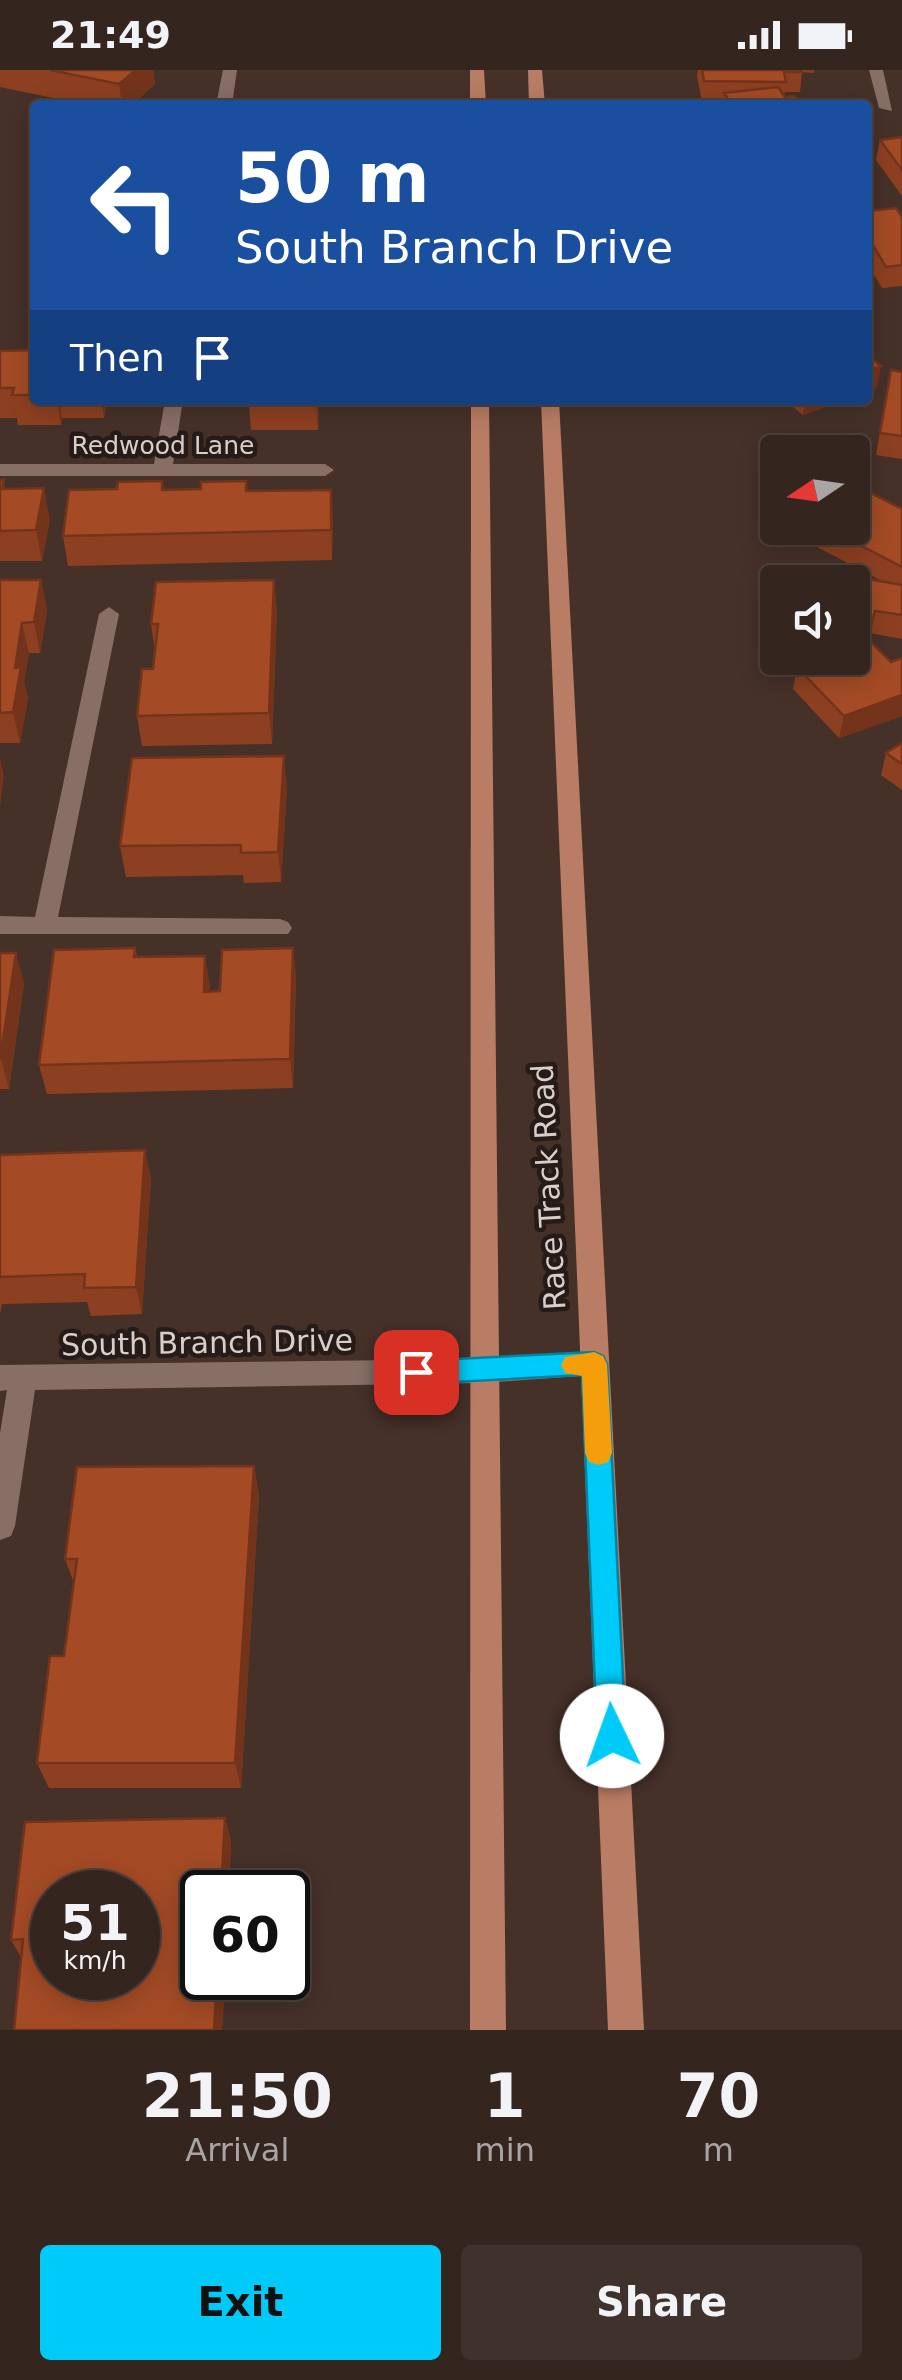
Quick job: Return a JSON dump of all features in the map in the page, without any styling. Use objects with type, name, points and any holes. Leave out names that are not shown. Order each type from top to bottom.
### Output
[{"type":"main road","points":[[477,70],[478,100]]},
{"type":"main road","points":[[535,70],[537,100]]},
{"type":"main road","name":"Race Track Road","points":[[480,405],[488,2030]]},
{"type":"main road","name":"Race Track Road","points":[[550,405],[626,2030]]},
{"type":"street","points":[[225,100],[230,70]]},
{"type":"street","points":[[876,70],[886,108]]},
{"type":"street","points":[[163,470],[173,405]]},
{"type":"street","name":"Redwood Lane","points":[[0,470],[325,470]]},
{"type":"street","points":[[45,924],[109,614]]},
{"type":"street","points":[[0,925],[280,928]]},
{"type":"street","name":"South Branch Drive","points":[[12,1378],[484,1371],[594,1364]]},
{"type":"street","points":[[0,1526],[12,1378]]},
{"type":"building","points":[[50,70],[136,70],[119,84]]},
{"type":"building","points":[[702,70],[802,72],[784,72],[786,82],[704,81]]},
{"type":"building","points":[[778,87],[785,97],[795,96],[798,100],[729,100],[724,93]]},
{"type":"building","points":[[902,137],[902,170],[880,140]]},
{"type":"building","points":[[896,208],[902,217],[902,265],[886,267],[872,244],[872,211]]},
{"type":"building","points":[[30,350],[30,395],[12,395],[14,388],[0,388],[0,351]]},
{"type":"building","points":[[891,370],[902,372],[902,436],[880,433]]},
{"type":"building","points":[[0,480],[4,480],[2,489],[44,488],[36,530],[0,531]]},
{"type":"building","points":[[162,481],[162,490],[201,489],[201,482],[246,481],[246,491],[331,490],[331,530],[63,536],[69,490],[117,489],[118,482]]},
{"type":"building","points":[[870,493],[902,509],[902,567],[860,545],[870,545]]},
{"type":"building","points":[[870,579],[902,585],[902,615],[875,611],[870,630]]},
{"type":"building","points":[[0,580],[41,580],[34,622],[22,623],[15,668],[21,667],[13,712],[0,713]]},
{"type":"building","points":[[274,580],[269,713],[137,716],[142,669],[153,669],[158,624],[151,624],[156,582]]},
{"type":"building","points":[[870,642],[891,662],[902,658],[902,695],[844,716],[805,675],[870,675]]},
{"type":"building","points":[[902,743],[902,764],[886,753]]},
{"type":"building","points":[[284,756],[278,852],[241,853],[241,845],[120,846],[132,758]]},
{"type":"building","points":[[135,948],[134,957],[205,956],[204,992],[220,991],[222,950],[293,948],[290,1059],[39,1065],[54,950]]},
{"type":"building","points":[[0,953],[16,953],[0,1060]]},
{"type":"building","points":[[145,1150],[136,1287],[84,1288],[85,1274],[0,1277],[0,1155]]},
{"type":"building","points":[[254,1466],[235,1763],[37,1763],[50,1656],[64,1656],[77,1559],[65,1559],[77,1467]]},
{"type":"building","points":[[225,1818],[222,1870],[180,1870],[180,2000],[216,2000],[214,2030],[14,2030],[23,1939],[11,1940],[25,1822]]},
{"type":"slow traffic","points":[[574,1365],[594,1364],[598,1453]]},
{"type":"route","points":[[416,1372],[594,1364],[612,1736]]}]
